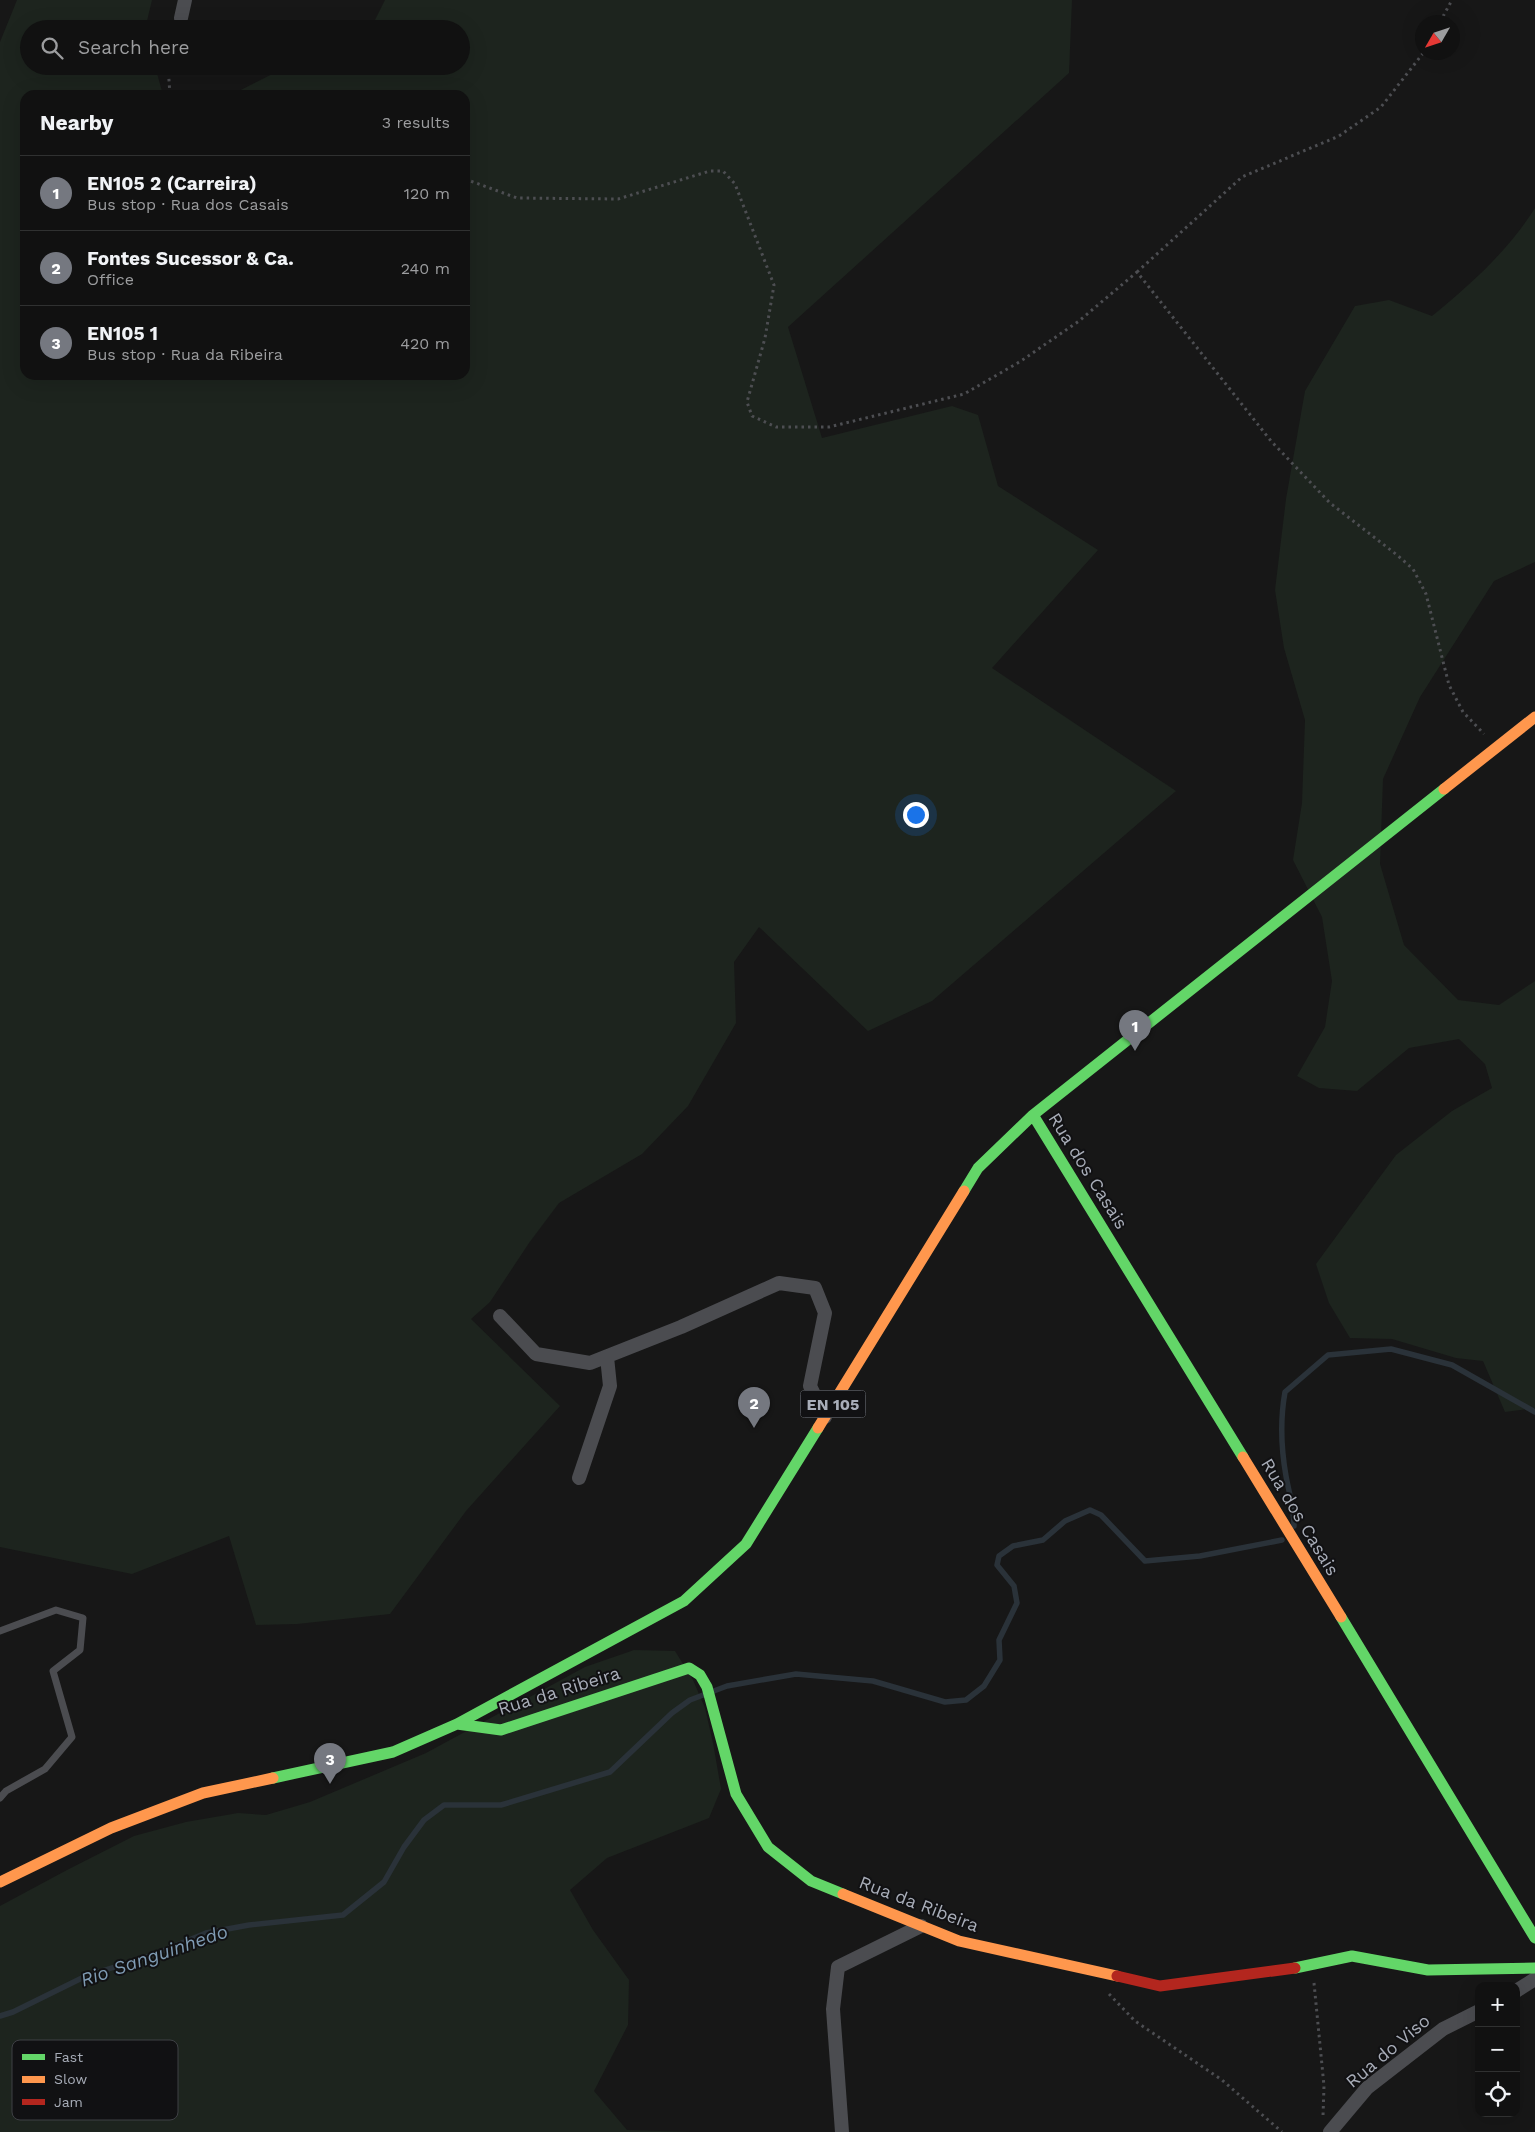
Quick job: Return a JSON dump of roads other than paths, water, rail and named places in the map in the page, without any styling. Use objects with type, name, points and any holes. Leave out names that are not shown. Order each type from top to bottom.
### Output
[{"type":"street","points":[[181,18],[185,0]]},
{"type":"street","name":"EN 105","points":[[0,1882],[112,1828],[203,1793],[393,1752],[457,1724],[684,1601],[746,1544],[978,1168],[1033,1115],[1535,717]]},
{"type":"street","name":"Rua dos Casais","points":[[1033,1115],[1277,1512],[1535,1938]]},
{"type":"street","points":[[500,1316],[536,1354],[590,1363],[681,1327],[778,1283],[815,1288],[825,1313],[810,1386],[825,1417]]},
{"type":"street","points":[[579,1478],[610,1386],[607,1357]]},
{"type":"street","name":"Rua da Ribeira","points":[[457,1724],[501,1730],[688,1668],[700,1675],[708,1692],[736,1794],[768,1847],[810,1881],[959,1941],[1160,1986],[1313,1965],[1352,1956],[1428,1970],[1535,1968]]},
{"type":"street","points":[[842,2132],[833,2010],[838,1967],[921,1926]]},
{"type":"street","points":[[1520,1988],[1535,1979]]},
{"type":"street","name":"Rua do Viso","points":[[1326,2127],[1367,2088],[1443,2029],[1475,2013]]},
{"type":"lane","points":[[0,1631],[56,1610],[83,1618],[80,1650],[52,1671],[72,1737],[45,1769],[6,1791],[0,1798]]},
{"type":"waterway","name":"Rio Sanguinhedo","points":[[1294,1526],[1282,1444],[1282,1413],[1285,1392],[1328,1355],[1391,1349],[1452,1365],[1535,1412]]},
{"type":"waterway","name":"Rio Sanguinhedo","points":[[0,2016],[13,2012],[86,1976],[153,1955],[206,1933],[249,1925],[343,1915],[384,1882],[404,1847],[424,1820],[444,1805],[501,1805],[610,1772],[672,1713],[690,1700],[727,1686],[796,1674],[873,1681],[945,1702],[966,1700],[984,1686],[1000,1660],[999,1640],[1017,1603],[1014,1586],[997,1565],[999,1556],[1013,1546],[1043,1540],[1065,1521],[1090,1510],[1101,1515],[1145,1561],[1200,1556],[1282,1540]]},
{"type":"place","name":"EN105 2 (Carreira)","points":[[1135,1051]]},
{"type":"place","name":"Fontes Sucessor & Ca.","points":[[754,1428]]},
{"type":"place","name":"EN105 1","points":[[330,1784]]}]
